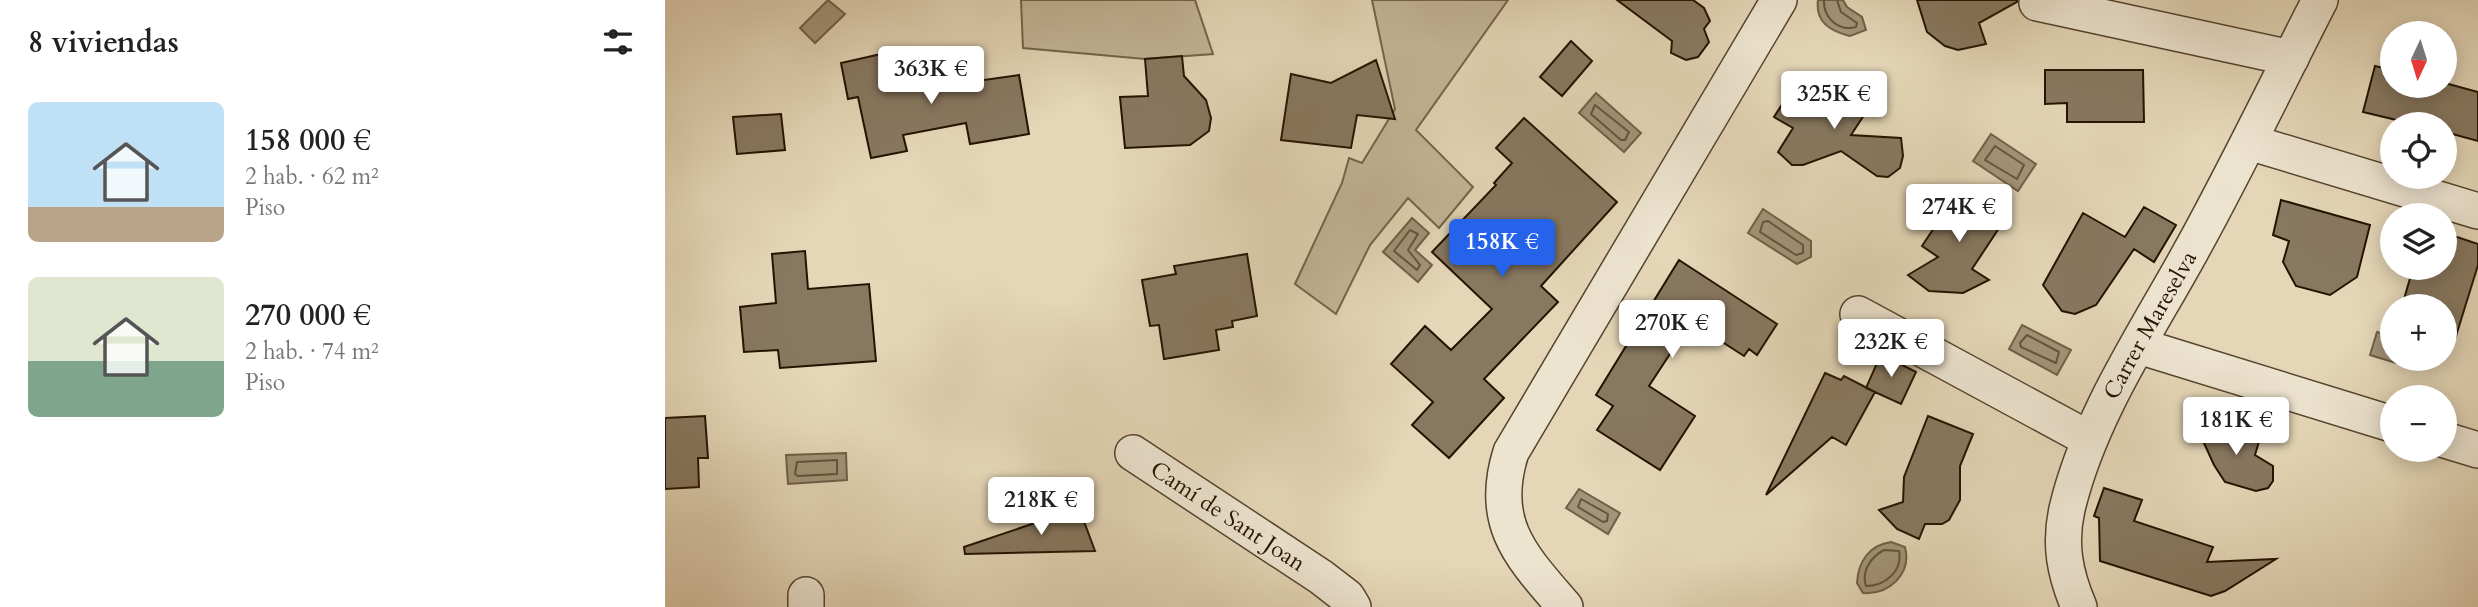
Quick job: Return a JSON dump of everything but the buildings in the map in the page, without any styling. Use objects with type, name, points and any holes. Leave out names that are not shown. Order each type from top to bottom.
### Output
[{"type":"street","points":[[1565,607],[1531,569],[1510,529],[1504,484],[1511,452],[1779,0]]},
{"type":"street","name":"Carrer Mareselva","points":[[2079,607],[2070,586],[2062,550],[2067,511],[2089,439],[2249,142],[2320,0]]},
{"type":"street","points":[[2038,3],[2291,58]]},
{"type":"street","points":[[2249,142],[2478,211]]},
{"type":"street","points":[[1858,314],[2089,439]]},
{"type":"street","points":[[2139,346],[2380,420]]},
{"type":"street","points":[[2457,444],[2478,450]]},
{"type":"street","name":"Camí de Sant Joan","points":[[1133,453],[1321,577],[1347,597],[1353,607]]},
{"type":"shaded area","points":[[1021,0],[1195,0],[1213,54],[1145,59],[1023,48]]},
{"type":"shaded area","points":[[1372,0],[1508,0],[1416,130],[1473,187],[1439,228],[1408,198],[1370,245],[1336,314],[1295,284],[1342,183],[1349,158],[1362,163],[1395,109]]},
{"type":"water","points":[[828,0],[845,14],[815,43],[800,28]]},
{"type":"water","points":[[1818,0],[1843,0],[1847,7],[1862,17],[1866,30],[1850,36],[1830,28],[1819,14]]},
{"type":"water","points":[[1596,93],[1641,133],[1624,152],[1579,113]]},
{"type":"water","points":[[1991,134],[2036,164],[2018,191],[1973,161]]},
{"type":"water","points":[[1763,209],[1811,241],[1811,257],[1797,264],[1748,233]]},
{"type":"water","points":[[1412,218],[1429,233],[1415,250],[1432,265],[1418,282],[1383,252]]},
{"type":"water","points":[[2022,325],[2071,350],[2057,375],[2009,349]]},
{"type":"water","points":[[2377,332],[2380,333],[2380,358],[2370,355]]},
{"type":"water","points":[[846,453],[847,480],[788,484],[786,455]]},
{"type":"water","points":[[1579,489],[1620,513],[1608,534],[1566,508]]},
{"type":"water","points":[[1891,542],[1905,547],[1902,574],[1882,590],[1863,593],[1857,583],[1862,562],[1871,551]]}]
